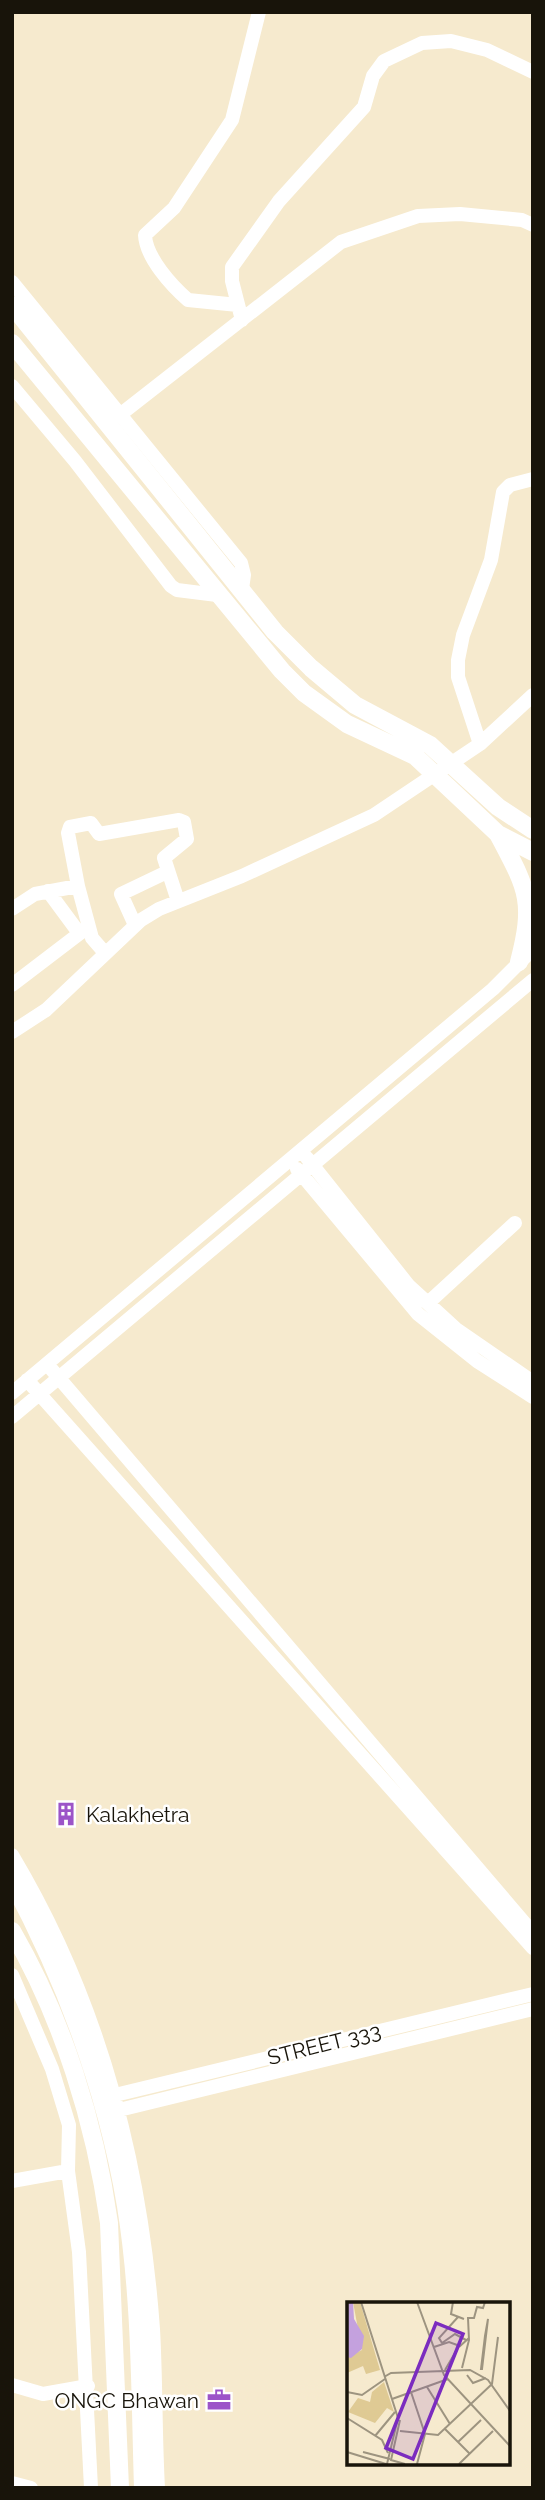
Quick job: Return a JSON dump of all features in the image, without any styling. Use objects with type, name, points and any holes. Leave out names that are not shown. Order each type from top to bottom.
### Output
[{"type":"main road","points":[[12,305],[275,632],[311,668],[355,705],[419,738],[498,834],[528,898],[527,929],[519,962]]},
{"type":"main road","points":[[12,342],[217,595],[258,644],[304,692],[347,724],[442,768],[533,830]]},
{"type":"main road","points":[[498,834],[533,852]]},
{"type":"main road","points":[[12,1881],[69,2005],[88,2055],[115,2153],[126,2206],[135,2295],[143,2488]]},
{"type":"main road","points":[[12,1931],[66,2049],[104,2193],[109,2223],[120,2488]]},
{"type":"street","points":[[238,305],[188,300],[163,271],[149,248],[145,235],[174,208],[232,120],[259,12]]},
{"type":"street","points":[[242,320],[232,267],[279,201],[364,107],[373,76],[384,61],[422,43],[451,41],[487,50],[533,72]]},
{"type":"street","points":[[121,414],[341,242],[356,235],[418,216],[449,214],[522,220],[533,225]]},
{"type":"street","points":[[12,282],[241,563],[244,575],[242,589]]},
{"type":"street","points":[[12,386],[75,461],[171,586],[177,590],[217,595]]},
{"type":"street","points":[[480,744],[458,677],[463,635],[491,560],[503,492],[510,485],[533,479]]},
{"type":"street","points":[[12,1032],[46,1010],[135,925],[159,909],[242,876],[354,825],[410,792],[480,744],[533,695]]},
{"type":"street","points":[[83,930],[68,833],[70,827],[92,823],[99,834],[184,822],[187,839],[164,858],[178,901]]},
{"type":"street","points":[[135,925],[121,894],[167,872]]},
{"type":"street","points":[[12,909],[33,895],[78,886]]},
{"type":"street","points":[[48,891],[106,953]]},
{"type":"street","points":[[12,985],[83,930]]},
{"type":"street","points":[[12,1393],[493,989],[533,949]]},
{"type":"street","points":[[12,1417],[533,980]]},
{"type":"street","points":[[300,1150],[410,1286],[483,1350],[533,1382]]},
{"type":"street","points":[[289,1160],[418,1314],[477,1361],[533,1397]]},
{"type":"street","points":[[428,1303],[515,1223]]},
{"type":"street","points":[[47,1364],[533,1933]]},
{"type":"street","points":[[27,1380],[533,1948]]},
{"type":"street","points":[[12,1855],[74,1977],[117,2102],[137,2196],[153,2329],[158,2488]]},
{"type":"street","points":[[12,1975],[52,2069],[69,2125],[68,2171],[79,2252],[88,2386],[91,2488]]},
{"type":"street","name":"STREET 333","points":[[117,2102],[533,1994]]},
{"type":"street","name":"STREET 333","points":[[117,2102],[533,2009]]},
{"type":"street","points":[[12,2181],[68,2171]]},
{"type":"street","points":[[12,2385],[43,2394],[88,2386]]},
{"type":"street","points":[[12,2483],[31,2488]]},
{"type":"place","name":"Kalakhetra","points":[[66,1814]]},
{"type":"place","name":"ONGC Bhawan","points":[[219,2400]]}]
